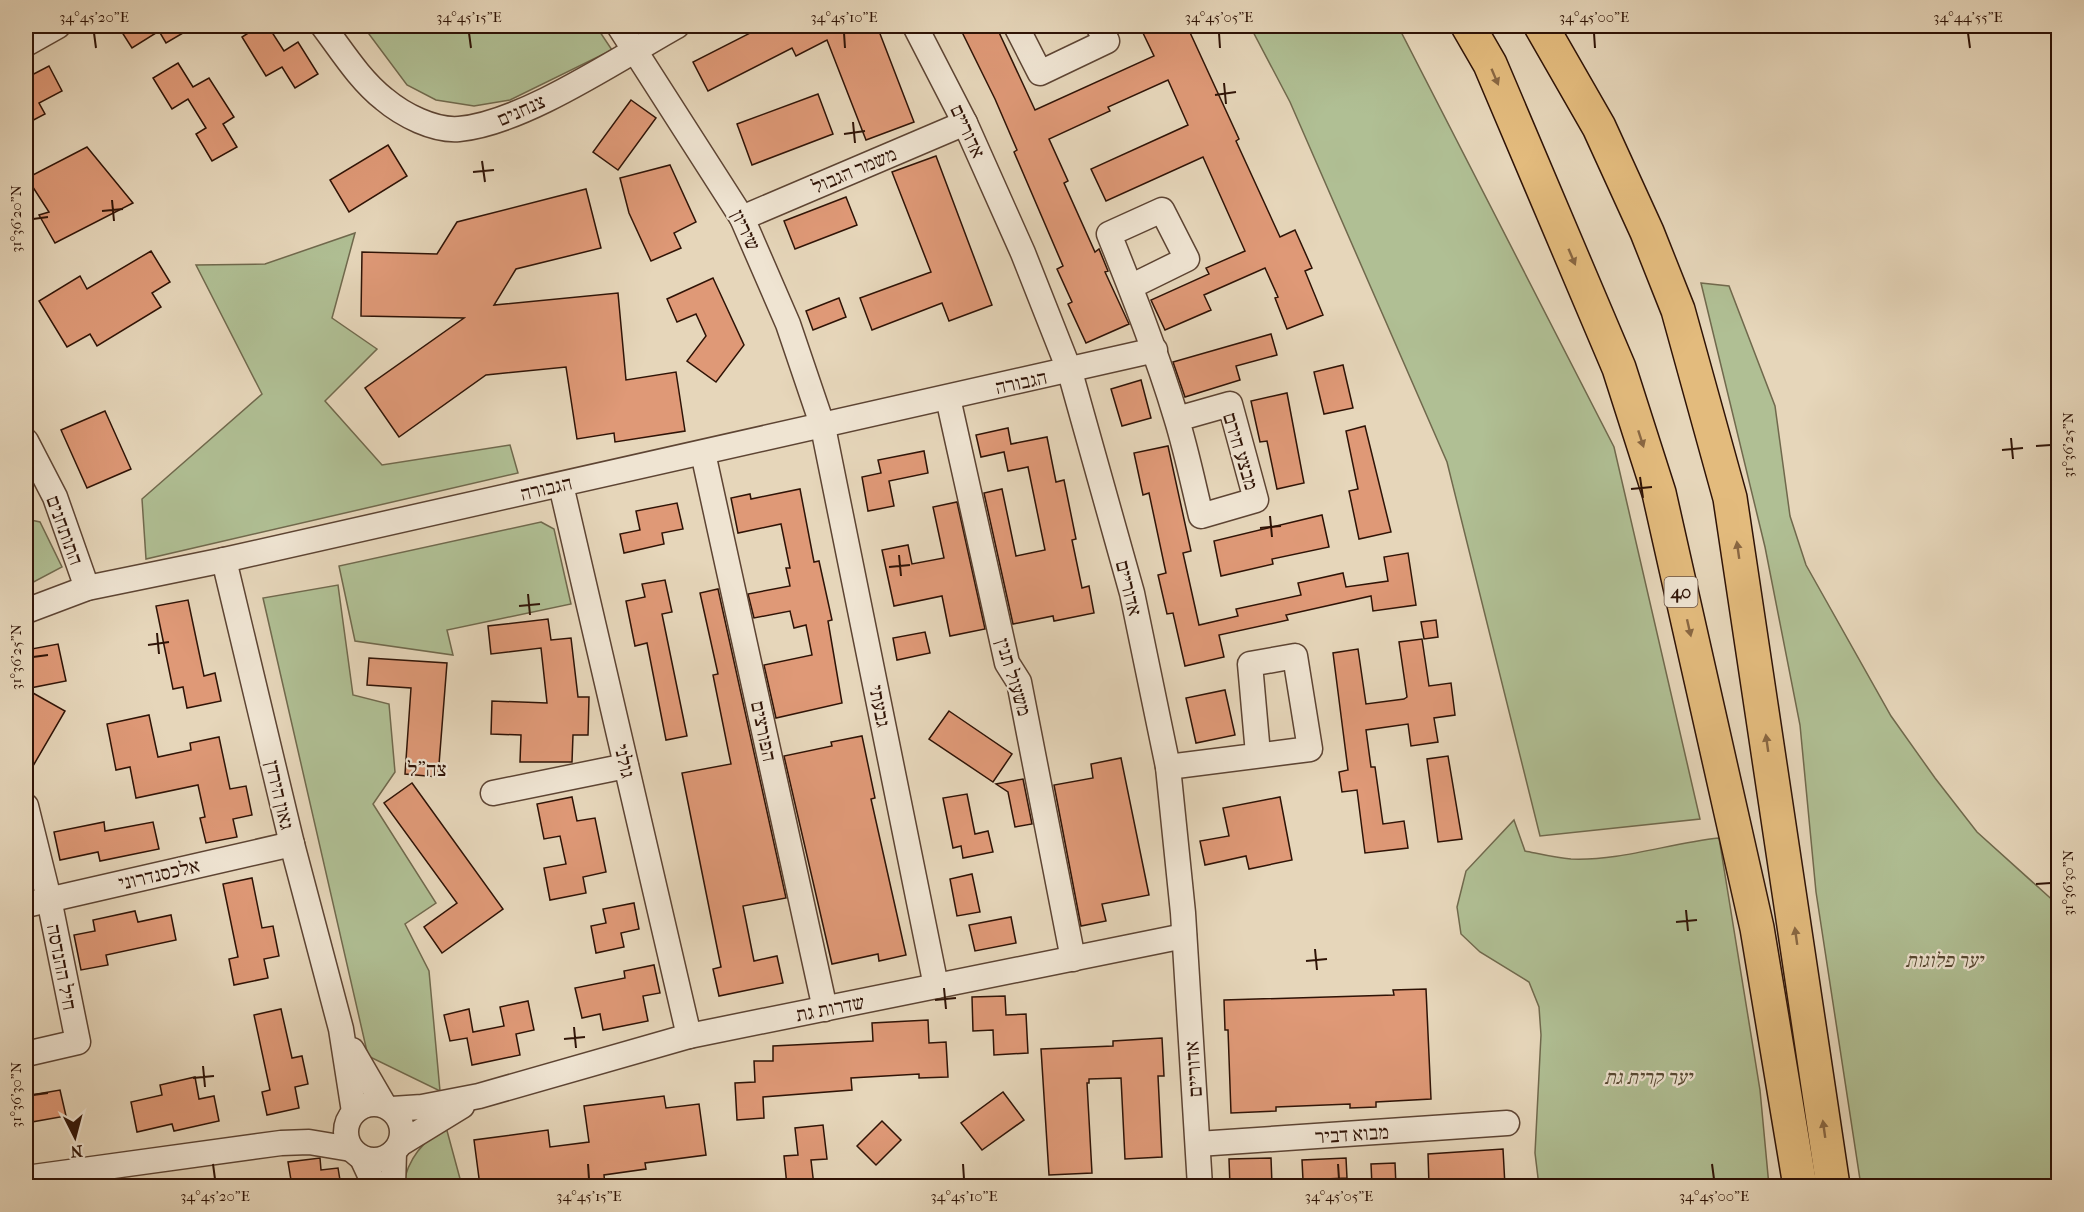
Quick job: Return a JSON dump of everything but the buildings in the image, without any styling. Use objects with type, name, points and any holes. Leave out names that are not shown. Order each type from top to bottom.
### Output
[{"type":"highway","name":"40","points":[[1468,26],[1490,64],[1619,368],[1659,493],[1757,928],[1800,1186]]},
{"type":"highway","points":[[1541,26],[1599,127],[1656,254],[1678,310],[1730,498],[1833,1186]]},
{"type":"street","points":[[26,44],[58,26]]},
{"type":"street","name":"צנחנים","points":[[323,26],[362,79],[385,100],[410,117],[435,126],[457,129],[489,124],[538,103],[677,26]]},
{"type":"street","name":"שיריון","points":[[619,26],[742,218],[788,324],[823,427]]},
{"type":"street","name":"אדוריים","points":[[915,26],[965,123],[1023,253],[1070,372],[1132,593],[1168,767],[1184,936],[1200,1186]]},
{"type":"street","points":[[1017,26],[1041,73],[1107,41],[1098,26]]},
{"type":"street","name":"משמר הגבול","points":[[742,218],[965,123]]},
{"type":"street","name":"מבצע חירם","points":[[1130,287],[1155,350],[1177,419],[1201,516],[1256,500],[1230,404],[1177,419]]},
{"type":"street","name":"הגבורה","points":[[26,611],[87,588],[225,560],[1070,372],[1155,350]]},
{"type":"street","name":"משעול תנין","points":[[948,398],[1007,663],[1019,682],[1073,958]]},
{"type":"street","name":"גבעתי","points":[[823,427],[936,986]]},
{"type":"street","name":"התותחנים","points":[[26,441],[55,497],[87,588]]},
{"type":"street","name":"הפורצים","points":[[703,453],[825,1009]]},
{"type":"street","name":"גולני","points":[[561,485],[688,1036]]},
{"type":"street","name":"גאון הירדן","points":[[225,560],[292,844],[341,1029],[352,1115]]},
{"type":"street","points":[[1168,767],[1258,754]]},
{"type":"street","points":[[493,793],[626,766]]},
{"type":"street","name":"חיל ההנדסה","points":[[26,806],[37,902],[78,1042],[26,1054]]},
{"type":"street","name":"אלכסנדרוני","points":[[37,902],[292,844]]},
{"type":"street","name":"שדרות גת","points":[[388,1107],[479,1096],[688,1036],[1184,936]]},
{"type":"street","name":"גאון הירדן","points":[[341,1029],[388,1107]]},
{"type":"street","name":"שדרות גת","points":[[397,1148],[479,1096]]},
{"type":"street","points":[[26,1178],[111,1176],[281,1143],[352,1115],[368,1104],[388,1107],[402,1126],[393,1186]]},
{"type":"street","points":[[352,1115],[346,1135],[375,1186]]},
{"type":"street","name":"מבוא דביר","points":[[1198,1144],[1507,1123]]},
{"type":"street","points":[[281,1143],[326,1144],[381,1160],[397,1148]]},
{"type":"green space","points":[[363,26],[596,26],[612,50],[510,100],[474,106],[436,100],[407,85]]},
{"type":"green space","points":[[1250,26],[1398,26],[1614,447],[1700,819],[1540,836],[1447,462],[1290,102]]},
{"type":"green space","points":[[355,233],[332,318],[377,349],[325,401],[382,465],[510,445],[518,473],[146,559],[142,499],[262,394],[196,265],[265,264]]},
{"type":"green space","name":"יער פלוגות","points":[[1701,283],[1729,286],[1775,406],[1790,516],[1806,565],[1891,716],[1977,832],[2058,905],[2058,1186],[1861,1186],[1816,892],[1800,725],[1765,547]]},
{"type":"green space","points":[[26,519],[40,522],[62,567],[26,586]]},
{"type":"green space","points":[[541,522],[554,529],[571,604],[447,630],[453,655],[355,641],[339,566]]},
{"type":"green space","points":[[338,585],[353,695],[389,704],[395,772],[373,804],[436,903],[405,924],[429,971],[440,1091],[368,1056],[263,598]]},
{"type":"green space","name":"יער קרית גת","points":[[1514,820],[1525,851],[1571,859],[1627,855],[1719,838],[1760,1090],[1769,1186],[1539,1186],[1535,1153],[1541,1035],[1539,1007],[1529,982],[1480,952],[1461,934],[1457,907],[1466,871]]},
{"type":"green space","points":[[446,1127],[462,1186],[403,1186],[405,1176],[418,1151],[430,1138]]},
{"type":"district","name":"צה\"ל","points":[[427,769]]}]
